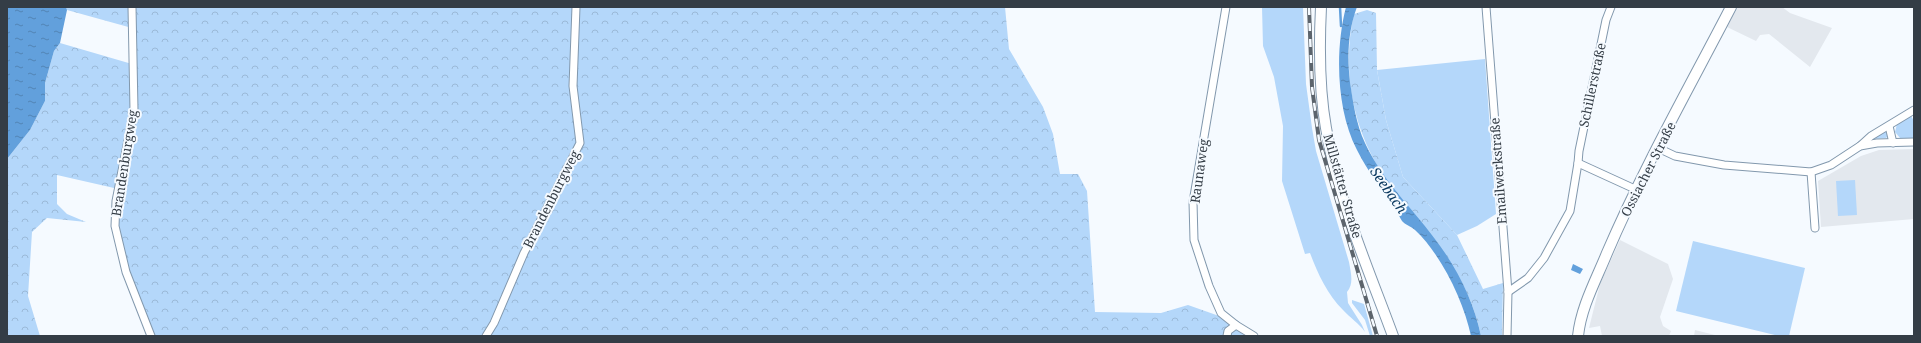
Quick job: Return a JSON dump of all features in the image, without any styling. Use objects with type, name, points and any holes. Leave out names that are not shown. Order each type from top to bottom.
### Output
[{"type":"main road","name":"Millstätter Straße","points":[[1321,7],[1322,95],[1331,154],[1350,219],[1393,336]]},
{"type":"main road","name":"Ossiacher Straße","points":[[1578,336],[1583,311],[1614,237],[1658,148],[1732,7]]},
{"type":"street","name":"Brandenburgweg","points":[[132,7],[134,110],[116,201],[115,226],[126,272],[151,336]]},
{"type":"street","name":"Brandenburgweg","points":[[486,336],[494,323],[524,253],[580,143],[573,86],[576,7]]},
{"type":"street","name":"Raunaweg","points":[[1226,7],[1193,202],[1194,240],[1208,286],[1222,313],[1236,326],[1254,336]]},
{"type":"street","name":"Emailwerkstraße","points":[[1486,7],[1508,292],[1507,336]]},
{"type":"street","name":"Schillerstraße","points":[[1508,292],[1528,278],[1544,258],[1570,211],[1578,163],[1578,151],[1606,20],[1611,7]]},
{"type":"street","points":[[1658,148],[1675,156],[1724,165],[1811,172],[1831,164],[1914,110]]},
{"type":"street","points":[[1889,126],[1893,143]]},
{"type":"street","points":[[1860,146],[1914,142]]},
{"type":"street","points":[[1578,163],[1637,190]]},
{"type":"street","points":[[1811,172],[1815,228]]},
{"type":"street","points":[[1227,336],[1228,330],[1236,326]]},
{"type":"shaded area","points":[[1738,7],[1782,7],[1790,13],[1832,28],[1810,67],[1769,34],[1760,35],[1756,41],[1727,27]]},
{"type":"shaded area","points":[[1914,149],[1914,219],[1821,227],[1818,181],[1861,156],[1879,150]]},
{"type":"shaded area","points":[[1620,240],[1668,264],[1673,279],[1660,317],[1663,326],[1671,331],[1669,336],[1602,336],[1600,326],[1589,328],[1600,284]]},
{"type":"shaded area","points":[[1695,330],[1719,336],[1694,336]]},
{"type":"green space","points":[[66,7],[1005,7],[1009,49],[1043,107],[1053,134],[1060,174],[1078,174],[1087,191],[1095,312],[1161,313],[1188,305],[1222,317],[1245,336],[148,336],[117,230],[114,188],[57,175],[57,204],[67,214],[86,222],[47,218],[32,232],[28,296],[40,336],[7,336],[7,159],[30,130],[45,101],[45,83],[54,51],[60,43],[132,64],[132,28],[67,10]]},
{"type":"green space","points":[[1262,7],[1303,7],[1306,84],[1316,151],[1349,262],[1351,285],[1347,292],[1348,303],[1365,332],[1337,304],[1320,276],[1310,253],[1305,254],[1282,181],[1283,126],[1274,77],[1263,46]]},
{"type":"green space","points":[[1367,10],[1376,13],[1377,70],[1386,120],[1403,177],[1457,235],[1483,289],[1503,283],[1502,336],[1481,336],[1475,313],[1457,274],[1434,240],[1393,189],[1369,150],[1360,128],[1354,106],[1350,83],[1349,60],[1350,37],[1354,14]]},
{"type":"green space","points":[[1485,59],[1496,214],[1477,226],[1457,235],[1403,177],[1386,120],[1377,70]]},
{"type":"green space","points":[[1911,116],[1914,121],[1914,138],[1900,138],[1895,132],[1897,124]]},
{"type":"green space","points":[[1886,131],[1888,136],[1886,138],[1873,139]]},
{"type":"green space","points":[[1855,180],[1857,215],[1838,216],[1836,181]]},
{"type":"green space","points":[[1693,241],[1805,268],[1789,336],[1779,336],[1676,311]]},
{"type":"green space","points":[[1352,300],[1364,304],[1373,336],[1370,336],[1365,320],[1352,303]]},
{"type":"water","points":[[7,7],[66,7],[67,10],[60,43],[54,51],[45,83],[45,101],[30,130],[7,159]]},
{"type":"water","name":"Seebach","points":[[1346,7],[1357,7],[1350,34],[1349,63],[1350,82],[1354,105],[1362,136],[1373,159],[1382,173],[1435,239],[1451,263],[1471,304],[1481,336],[1471,336],[1463,308],[1442,265],[1425,240],[1402,221],[1366,166],[1350,134],[1341,98],[1339,60],[1342,24]]},
{"type":"water","points":[[1573,264],[1583,269],[1580,274],[1571,270]]},
{"type":"waterway","points":[[1340,7],[1341,26]]},
{"type":"railway","points":[[1309,7],[1312,87],[1319,140],[1377,336]]}]
